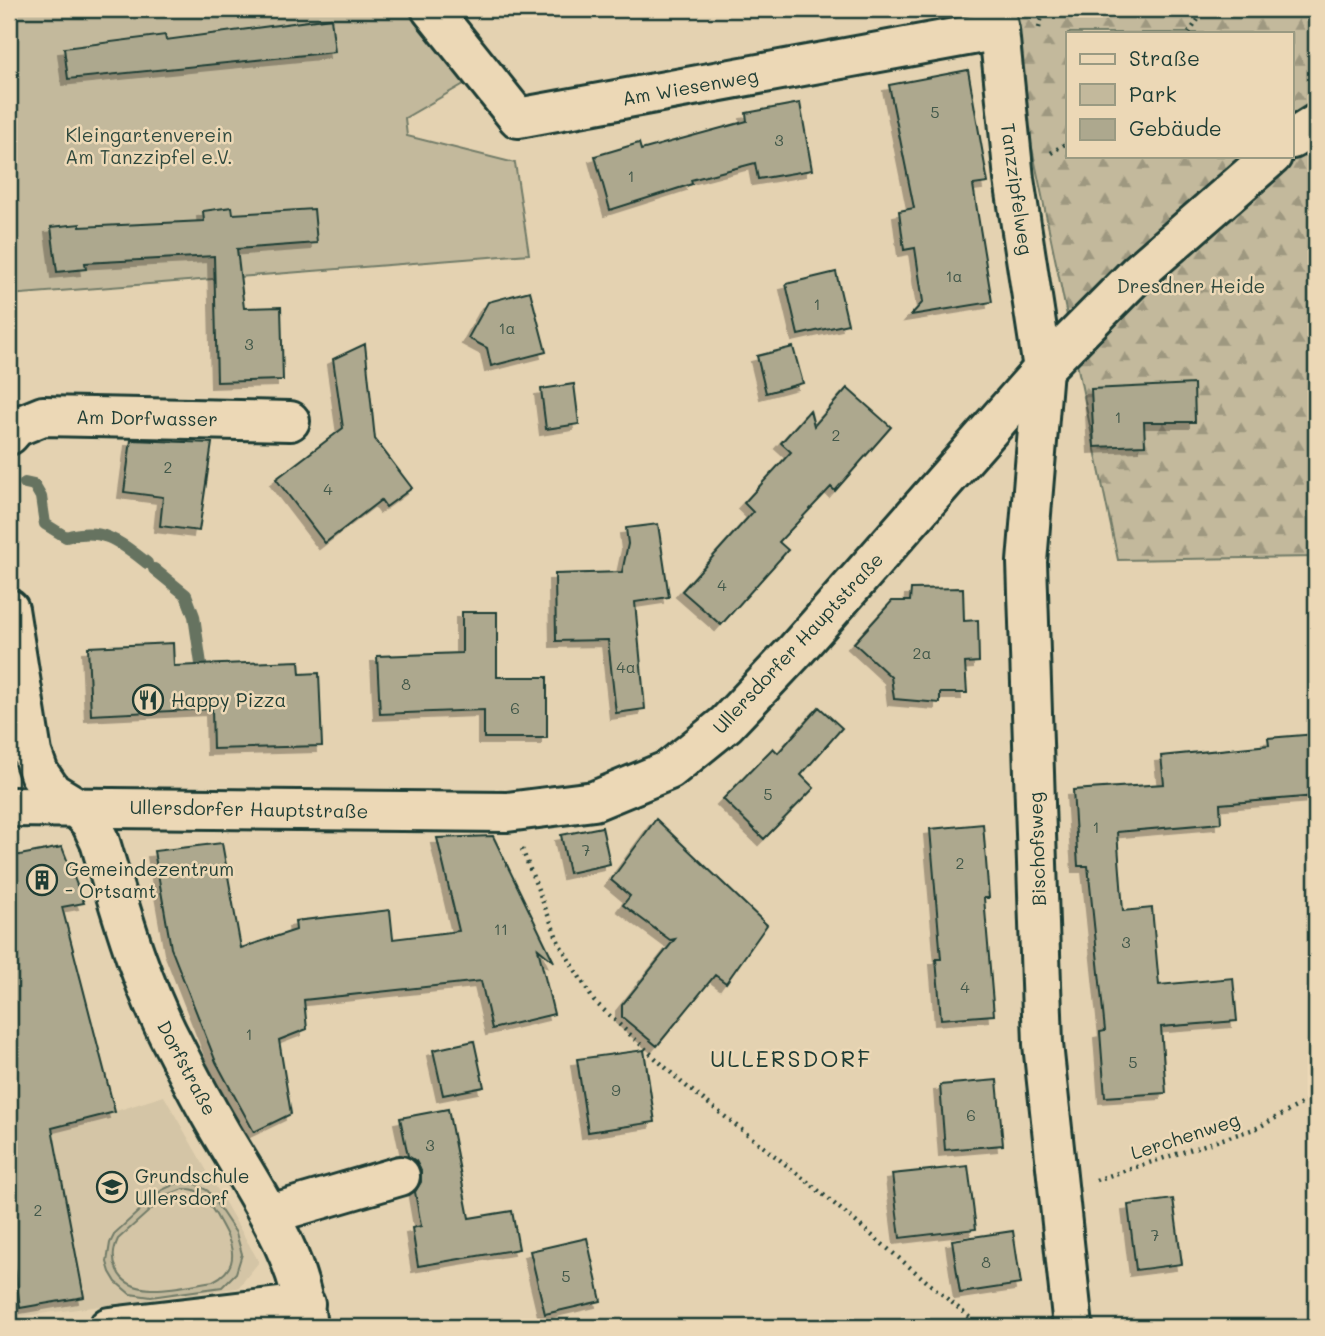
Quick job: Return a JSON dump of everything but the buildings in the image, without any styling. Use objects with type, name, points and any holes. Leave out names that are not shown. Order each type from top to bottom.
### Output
[{"type":"street","name":"Am Wiesenweg","points":[[431,9],[518,118],[996,19]]},
{"type":"street","name":"Tanzzipfelweg","points":[[996,19],[1014,179],[1043,369]]},
{"type":"street","name":"Ullersdorfer Hauptstraße","points":[[9,807],[507,812],[594,802],[669,770],[726,724],[805,640],[1043,369],[1138,273],[1271,158]]},
{"type":"street","name":"Bischofsweg","points":[[1043,369],[1027,562],[1043,1044],[1073,1327]]},
{"type":"street","name":"Am Dorfwasser","points":[[9,435],[16,426],[43,416],[290,421]]},
{"type":"street","points":[[9,609],[32,752],[39,773],[52,792],[75,806]]},
{"type":"street","name":"Dorfstraße","points":[[75,806],[91,823],[100,842],[138,965],[173,1044],[220,1131],[270,1214],[306,1315]]},
{"type":"street","points":[[270,1214],[400,1176]]},
{"type":"street","points":[[109,1327],[306,1315]]},
{"type":"path","points":[[1190,32],[1205,9]]},
{"type":"path","points":[[507,812],[559,943],[594,1001],[681,1082],[813,1186],[981,1327]]},
{"type":"path","name":"Lerchenweg","points":[[1058,1192],[1257,1128],[1316,1096]]},
{"type":"shaded area","name":"Grundschule Ullersdorf","points":[[69,932],[116,1111],[164,1096],[259,1262],[238,1288],[9,1318],[9,948]]},
{"type":"green space","name":"Kleingartenverein Am Tanzzipfel e.V.","points":[[9,9],[413,9],[469,81],[405,118],[407,136],[515,163],[529,254],[9,295]]},
{"type":"green space","name":"Dresdner Heide","points":[[1003,9],[1316,9],[1316,557],[1118,560]]},
{"type":"green space","points":[[182,1181],[192,1182],[208,1191],[236,1233],[242,1254],[236,1273],[222,1287],[151,1297],[130,1294],[116,1282],[107,1262],[110,1243],[115,1233],[162,1190]],"holes":[[[184,1189],[201,1194],[216,1215],[232,1251],[229,1267],[213,1281],[160,1289],[134,1286],[124,1280],[115,1266],[114,1254],[118,1239],[167,1195]]]},
{"type":"waterway","points":[[25,483],[34,485],[41,497],[45,524],[66,537],[90,533],[110,538],[147,563]]},
{"type":"waterway","points":[[154,569],[186,595],[194,616],[201,664]]},
{"type":"place","name":"Happy Pizza","points":[[148,700]]},
{"type":"place","name":"Gemeindezentrum - Ortsamt","points":[[42,880]]},
{"type":"place","name":"Grundschule Ullersdorf","points":[[112,1187]]},
{"type":"district","name":"ULLERSDORF","points":[[791,1059]]}]
